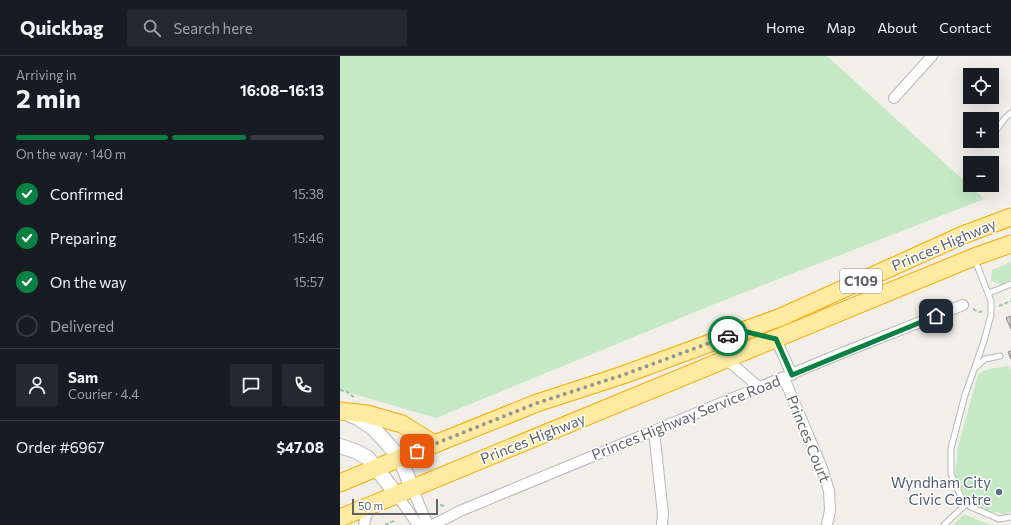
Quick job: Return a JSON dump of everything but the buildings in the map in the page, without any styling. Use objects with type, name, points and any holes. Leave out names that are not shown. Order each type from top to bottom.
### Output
[{"type":"highway","name":"Princes Highway","points":[[340,483],[537,403],[623,375],[781,317],[963,235],[1011,217]]},
{"type":"highway","points":[[963,235],[974,257]]},
{"type":"highway","name":"Princes Highway","points":[[340,518],[974,257],[1011,244]]},
{"type":"highway","points":[[743,331],[776,339]]},
{"type":"highway","points":[[340,411],[367,414],[402,424],[434,444]]},
{"type":"main road","points":[[340,411],[358,418],[374,430],[400,458],[405,491]]},
{"type":"main road","points":[[340,446],[365,456],[376,468],[405,491]]},
{"type":"street","points":[[894,98],[932,56]]},
{"type":"street","name":"Princes Highway Service Road","points":[[433,525],[460,511],[963,305]]},
{"type":"street","points":[[776,339],[788,376]]},
{"type":"street","points":[[726,359],[760,388]]},
{"type":"street","name":"Princes Court","points":[[788,376],[822,468],[829,492],[830,510],[827,525]]},
{"type":"street","points":[[654,431],[662,496],[662,525]]},
{"type":"street","points":[[405,491],[418,525]]},
{"type":"street","points":[[405,491],[428,525]]},
{"type":"street","points":[[364,525],[369,506]]},
{"type":"lane","points":[[999,127],[1011,113]]},
{"type":"lane","points":[[974,257],[989,293],[991,301],[991,315],[984,341],[965,395],[951,448],[951,474],[961,497],[971,507],[1000,522],[1011,517]]},
{"type":"lane","points":[[989,293],[1011,284]]},
{"type":"lane","points":[[974,369],[985,359],[1000,356]]},
{"type":"lane","points":[[944,525],[967,503]]},
{"type":"path","points":[[385,525],[396,520]]},
{"type":"green space","points":[[340,56],[827,56],[963,180],[963,192],[976,192],[984,199],[712,305],[436,418],[340,390]]},
{"type":"green space","points":[[1011,262],[1011,280],[1001,284],[991,281],[992,270]]},
{"type":"green space","points":[[1009,366],[1011,371],[1011,512],[1005,514],[984,510],[967,499],[955,477],[958,447],[979,373],[989,369]]},
{"type":"green space","points":[[964,514],[990,525],[953,525]]},
{"type":"way so far","points":[[417,451],[537,403],[623,375],[728,336]]},
{"type":"place","name":"Wyndham City Civic Centre","points":[[999,492]]},
{"type":"route","points":[[728,336],[743,331],[776,339],[792,375],[936,316]]}]
